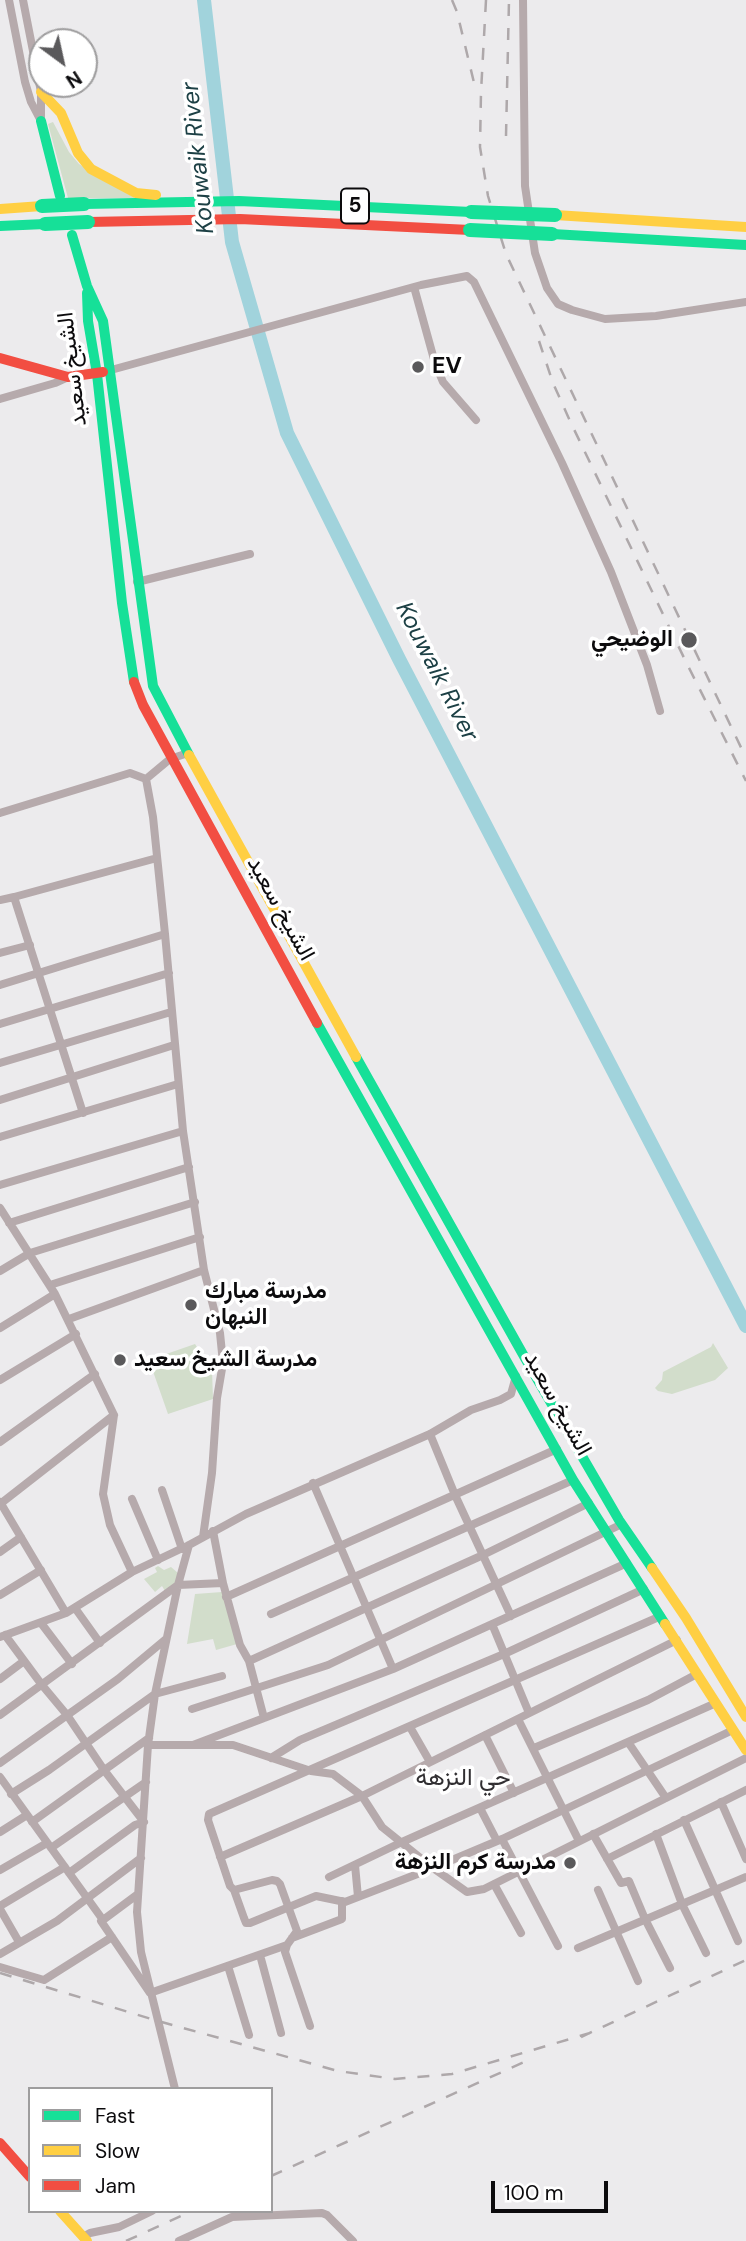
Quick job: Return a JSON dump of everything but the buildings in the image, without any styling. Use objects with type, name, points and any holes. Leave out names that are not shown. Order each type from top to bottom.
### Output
[{"type":"main road","points":[[47,98],[61,113],[78,153],[91,169],[136,192],[206,201]]},
{"type":"main road","points":[[41,121],[60,196]]},
{"type":"main road","name":"5","points":[[0,209],[83,204],[239,201],[555,215],[746,227]]},
{"type":"main road","name":"5","points":[[0,226],[240,219],[746,245]]},
{"type":"main road","name":"الشيخ سعيد","points":[[72,235],[87,286],[103,321],[104,372],[121,596],[134,682],[151,723],[573,1480],[746,1750]]},
{"type":"main road","points":[[0,358],[68,377],[104,372]]},
{"type":"main road","name":"الشيخ سعيد","points":[[104,372],[153,686],[168,719],[525,1359],[622,1524],[686,1618],[746,1717]]},
{"type":"main road","points":[[514,1372],[525,1359]]},
{"type":"main road","points":[[0,2143],[28,2175]]},
{"type":"main road","points":[[62,2213],[85,2239]]},
{"type":"street","points":[[9,0],[25,82],[41,121]]},
{"type":"street","points":[[23,0],[28,28]]},
{"type":"street","points":[[523,0],[525,186],[535,253],[547,288],[558,304],[605,318],[656,316],[746,302]]},
{"type":"street","points":[[41,98],[41,121]]},
{"type":"street","points":[[104,372],[414,287],[467,276],[474,282],[562,463],[611,572],[647,665],[660,711]]},
{"type":"street","points":[[414,287],[443,382],[475,420]]},
{"type":"street","points":[[0,399],[68,377]]},
{"type":"street","points":[[137,582],[250,554]]},
{"type":"street","points":[[146,779],[170,759],[188,753]]},
{"type":"street","points":[[0,814],[130,773],[146,779]]},
{"type":"street","points":[[146,779],[165,934],[183,1131],[204,1270],[220,1333],[223,1363],[203,1537]]},
{"type":"street","points":[[0,900],[157,858]]},
{"type":"street","points":[[14,897],[83,1113]]},
{"type":"street","points":[[0,985],[165,934]]},
{"type":"street","points":[[0,953],[30,945]]},
{"type":"street","points":[[0,1024],[169,973]]},
{"type":"street","points":[[0,1063],[171,1012]]},
{"type":"street","points":[[0,1100],[174,1045]]},
{"type":"street","points":[[0,1138],[178,1084]]},
{"type":"street","points":[[0,1185],[183,1131]]},
{"type":"street","points":[[6,1222],[190,1167]]},
{"type":"street","points":[[0,1271],[30,1253],[195,1202]]},
{"type":"street","points":[[0,1208],[6,1222],[30,1253],[69,1319],[114,1415],[103,1494],[110,1525],[132,1572]]},
{"type":"street","points":[[50,1285],[200,1237]]},
{"type":"street","points":[[69,1319],[204,1270]]},
{"type":"street","points":[[0,1328],[55,1294]]},
{"type":"street","points":[[0,1380],[76,1334]]},
{"type":"street","points":[[144,1822],[67,1715],[2,1636],[66,1613],[132,1572],[213,1531],[313,1483],[430,1434],[471,1410],[500,1400],[511,1394],[514,1372]]},
{"type":"street","points":[[0,1442],[95,1374]]},
{"type":"street","points":[[66,1613],[0,1503],[114,1415]]},
{"type":"street","points":[[430,1434],[511,1616]]},
{"type":"street","points":[[226,1597],[557,1449]]},
{"type":"street","points":[[271,1614],[573,1480]]},
{"type":"street","points":[[313,1483],[394,1669]]},
{"type":"street","points":[[162,1490],[185,1547],[155,1694],[149,1741],[137,1912],[141,1952],[174,2087]]},
{"type":"street","points":[[132,1499],[158,1560]]},
{"type":"street","points":[[249,1661],[483,1556],[589,1503]]},
{"type":"street","points":[[192,1709],[328,1665],[622,1524]]},
{"type":"street","points":[[213,1531],[226,1597],[240,1645],[249,1661],[264,1717]]},
{"type":"street","points":[[0,1552],[21,1537]]},
{"type":"street","points":[[193,1745],[394,1669],[627,1563]]},
{"type":"street","points":[[0,1595],[41,1570]]},
{"type":"street","points":[[0,1715],[178,1585],[223,1583]]},
{"type":"street","points":[[271,1758],[300,1740],[504,1654],[644,1589]]},
{"type":"street","points":[[75,1608],[100,1643]]},
{"type":"street","points":[[661,1616],[209,1814],[208,1820],[230,1886],[247,1923],[316,1896],[342,1901],[433,1868],[499,1840],[733,1730]]},
{"type":"street","points":[[41,1623],[72,1664]]},
{"type":"street","points":[[492,1624],[529,1713]]},
{"type":"street","points":[[0,1763],[117,1679],[166,1638]]},
{"type":"street","points":[[220,1857],[362,1796],[677,1640]]},
{"type":"street","points":[[0,1679],[24,1661]]},
{"type":"street","points":[[534,1748],[648,1700],[697,1674]]},
{"type":"street","points":[[0,1796],[49,1770],[155,1694],[222,1676]]},
{"type":"street","points":[[329,1877],[716,1703]]},
{"type":"street","points":[[518,1718],[579,1841]]},
{"type":"street","points":[[410,1727],[430,1762]]},
{"type":"street","points":[[485,1735],[514,1793]]},
{"type":"street","points":[[0,1832],[30,1819],[149,1741],[233,1745],[311,1771],[332,1774],[362,1796],[382,1827],[467,1892],[484,1889],[746,1758]]},
{"type":"street","points":[[628,1742],[666,1798]]},
{"type":"street","points":[[0,1777],[103,1920],[101,1922],[150,1993]]},
{"type":"street","points":[[0,1870],[49,1846],[146,1782]]},
{"type":"street","points":[[607,1859],[746,1790]]},
{"type":"street","points":[[722,1802],[746,1859]]},
{"type":"street","points":[[480,1808],[558,1946]]},
{"type":"street","points":[[684,1820],[738,1941]]},
{"type":"street","points":[[19,1942],[0,1907],[67,1870],[144,1822]]},
{"type":"street","points":[[593,1834],[621,1883],[629,1881],[670,1968]]},
{"type":"street","points":[[656,1834],[682,1904],[706,1953]]},
{"type":"street","points":[[0,1954],[57,1921],[141,1858]]},
{"type":"street","points":[[355,1865],[358,1896]]},
{"type":"street","points":[[578,1948],[746,1877]]},
{"type":"street","points":[[234,1890],[257,1883],[277,1881],[297,1931],[285,1952],[310,2026]]},
{"type":"street","points":[[494,1884],[521,1933]]},
{"type":"street","points":[[598,1890],[638,1980]]},
{"type":"street","points":[[103,1920],[138,1894]]},
{"type":"street","points":[[150,1993],[260,1955],[342,1919],[342,1901]]},
{"type":"street","points":[[0,1967],[44,1980],[112,1937]]},
{"type":"street","points":[[260,1955],[281,2033]]},
{"type":"street","points":[[228,1966],[249,2035]]},
{"type":"street","points":[[85,2239],[90,2233],[120,2227],[148,2213]]},
{"type":"street","points":[[179,2241],[232,2217],[322,2213],[327,2214],[350,2241]]},
{"type":"green space","points":[[53,122],[69,152],[79,164],[135,198],[68,198],[48,124]]},
{"type":"green space","points":[[713,1343],[728,1368],[715,1380],[672,1394],[655,1388],[662,1380],[663,1372],[711,1347]]},
{"type":"green space","points":[[195,1344],[212,1370],[213,1399],[168,1414],[149,1360]]},
{"type":"green space","points":[[158,1566],[164,1570],[171,1567],[178,1573],[176,1582],[165,1591],[162,1586],[155,1592],[144,1579],[157,1572],[155,1568]]},
{"type":"green space","points":[[222,1592],[237,1644],[216,1650],[213,1639],[187,1644],[195,1594]]},
{"type":"waterway","name":"Kouwaik River","points":[[204,0],[232,242],[287,433],[399,659],[746,1326]]},
{"type":"railway","points":[[452,0],[476,91]]},
{"type":"railway","points":[[486,0],[480,147],[488,196],[506,254],[746,758]]},
{"type":"railway","points":[[506,136],[509,0]]},
{"type":"railway","points":[[539,341],[553,383],[570,421],[746,781]]},
{"type":"railway","points":[[581,2037],[746,1960]]},
{"type":"railway","points":[[0,1973],[158,2021],[338,2071],[395,2079],[452,2074],[590,2033]]},
{"type":"railway","points":[[273,2175],[533,2058]]},
{"type":"railway","points":[[126,2241],[188,2213]]},
{"type":"traffic: fast","points":[[41,121],[60,196]]},
{"type":"traffic: fast","points":[[84,204],[239,201],[471,212]]},
{"type":"traffic: fast","points":[[42,206],[84,204]]},
{"type":"traffic: fast","points":[[471,212],[555,215]]},
{"type":"traffic: fast","points":[[45,224],[88,222]]},
{"type":"traffic: fast","points":[[0,226],[45,224]]},
{"type":"traffic: fast","points":[[470,230],[552,234]]},
{"type":"traffic: fast","points":[[552,234],[746,245]]},
{"type":"traffic: fast","points":[[72,235],[87,286],[103,321],[153,686],[189,755]]},
{"type":"traffic: fast","points":[[87,293],[88,321],[97,374],[122,603],[134,682]]},
{"type":"traffic: fast","points":[[317,1023],[573,1480],[665,1624]]},
{"type":"traffic: fast","points":[[356,1057],[525,1358],[619,1520],[652,1568]]},
{"type":"traffic: slow","points":[[47,98],[61,113],[78,153],[91,169],[136,193],[156,195]]},
{"type":"traffic: slow","points":[[0,209],[42,206]]},
{"type":"traffic: slow","points":[[555,215],[746,227]]},
{"type":"traffic: slow","points":[[189,755],[356,1057]]},
{"type":"traffic: slow","points":[[652,1568],[746,1717]]},
{"type":"traffic: slow","points":[[665,1624],[746,1750]]},
{"type":"traffic: slow","points":[[62,2213],[87,2241]]},
{"type":"traffic: jam","points":[[88,222],[240,219],[470,230]]},
{"type":"traffic: jam","points":[[0,358],[68,377],[103,372]]},
{"type":"traffic: jam","points":[[134,682],[143,705],[317,1023]]},
{"type":"traffic: jam","points":[[0,2143],[28,2175]]},
{"type":"place","name":"EV","points":[[418,367]]},
{"type":"place","name":"الوضيحي","points":[[689,640]]},
{"type":"place","name":"مدرسة مبارك النبهان","points":[[191,1305]]},
{"type":"place","name":"مدرسة الشيخ سعيد","points":[[120,1360]]},
{"type":"place","name":"مدرسة كرم النزهة","points":[[570,1863]]},
{"type":"district","name":"حي النزهة","points":[[463,1779]]}]
